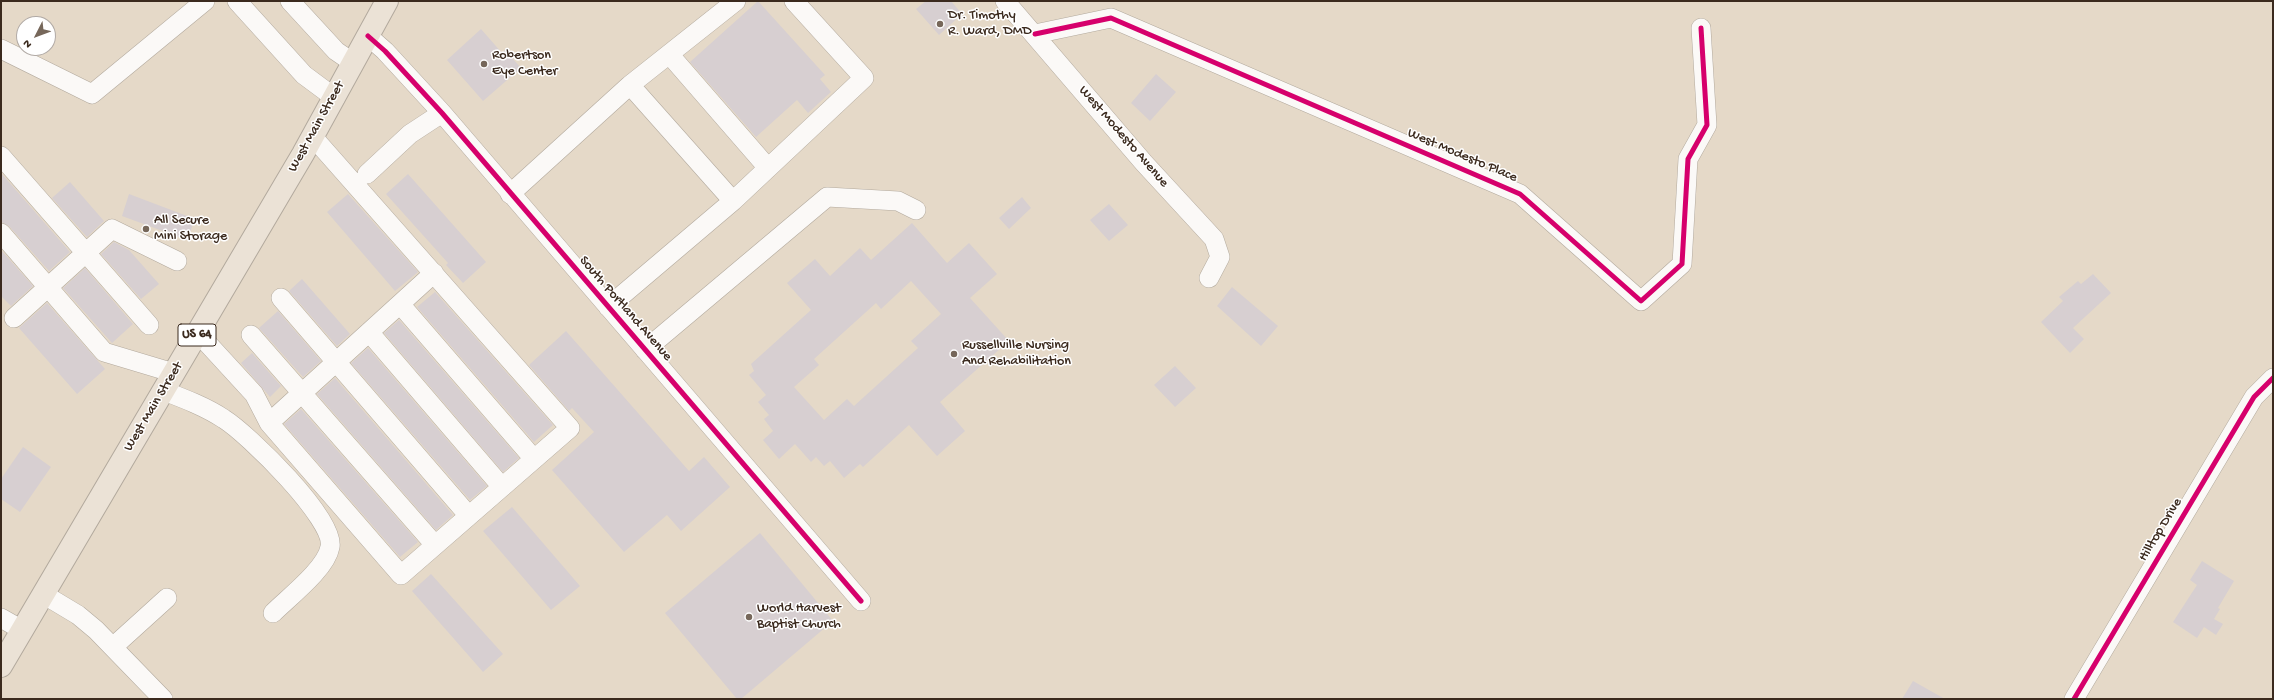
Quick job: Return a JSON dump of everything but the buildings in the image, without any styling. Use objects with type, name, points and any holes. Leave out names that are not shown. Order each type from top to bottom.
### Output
[{"type":"main road","name":"West Main Street","points":[[1,666],[313,137],[335,98],[352,62],[387,1]]},
{"type":"street","points":[[1,49],[92,94],[205,1]]},
{"type":"street","points":[[237,1],[304,75],[335,98]]},
{"type":"street","points":[[290,1],[336,51],[352,62]]},
{"type":"street","points":[[510,194],[630,85],[736,1]]},
{"type":"street","points":[[608,307],[733,201],[864,78],[794,1]]},
{"type":"street","name":"West Modesto Avenue","points":[[1005,1],[1144,163],[1214,239],[1220,257],[1209,278]]},
{"type":"street","name":"West Modesto Place","points":[[1034,34],[1111,18],[1520,194],[1641,301],[1682,264],[1688,159],[1707,125],[1700,28]]},
{"type":"street","name":"South Portland Avenue","points":[[368,36],[385,51],[442,113],[861,601]]},
{"type":"street","points":[[669,54],[768,168]]},
{"type":"street","points":[[630,85],[733,201]]},
{"type":"street","points":[[367,174],[410,134],[442,113]]},
{"type":"street","points":[[198,332],[254,394],[269,423],[401,575],[570,428],[313,137]]},
{"type":"street","points":[[1,156],[149,325]]},
{"type":"street","points":[[645,350],[827,197],[898,201],[916,210]]},
{"type":"street","points":[[14,318],[112,229],[177,261]]},
{"type":"street","points":[[1,233],[104,352],[169,382],[204,408],[237,429],[286,477],[315,510],[326,526],[331,546],[327,557],[318,570],[273,613]]},
{"type":"street","points":[[269,423],[434,273]]},
{"type":"street","points":[[281,298],[469,516]]},
{"type":"street","points":[[400,304],[534,459]]},
{"type":"street","points":[[369,332],[502,487]]},
{"type":"street","points":[[251,335],[435,545]]},
{"type":"street","name":"Hilltop Drive","points":[[2074,699],[2254,397],[2273,378]]},
{"type":"street","points":[[43,594],[78,615],[114,646],[163,699]]},
{"type":"street","points":[[114,646],[167,598]]},
{"type":"street","points":[[1,618],[22,630]]},
{"type":"cycle path","points":[[1035,34],[1111,18],[1520,194],[1641,301],[1682,264],[1688,159],[1707,125],[1701,28]]},
{"type":"cycle path","points":[[368,36],[385,51],[442,113],[861,601]]},
{"type":"cycle path","points":[[2074,699],[2254,397],[2273,378]]},
{"type":"place","name":"Dr. Timothy R. Ward, DMD","points":[[940,24]]},
{"type":"place","name":"Robertson Eye Center","points":[[484,64]]},
{"type":"place","name":"All Secure Mini Storage","points":[[146,229]]},
{"type":"place","name":"Russellville Nursing And Rehabilitation","points":[[954,354]]},
{"type":"place","name":"World Harvest Baptist Church","points":[[749,617]]}]
